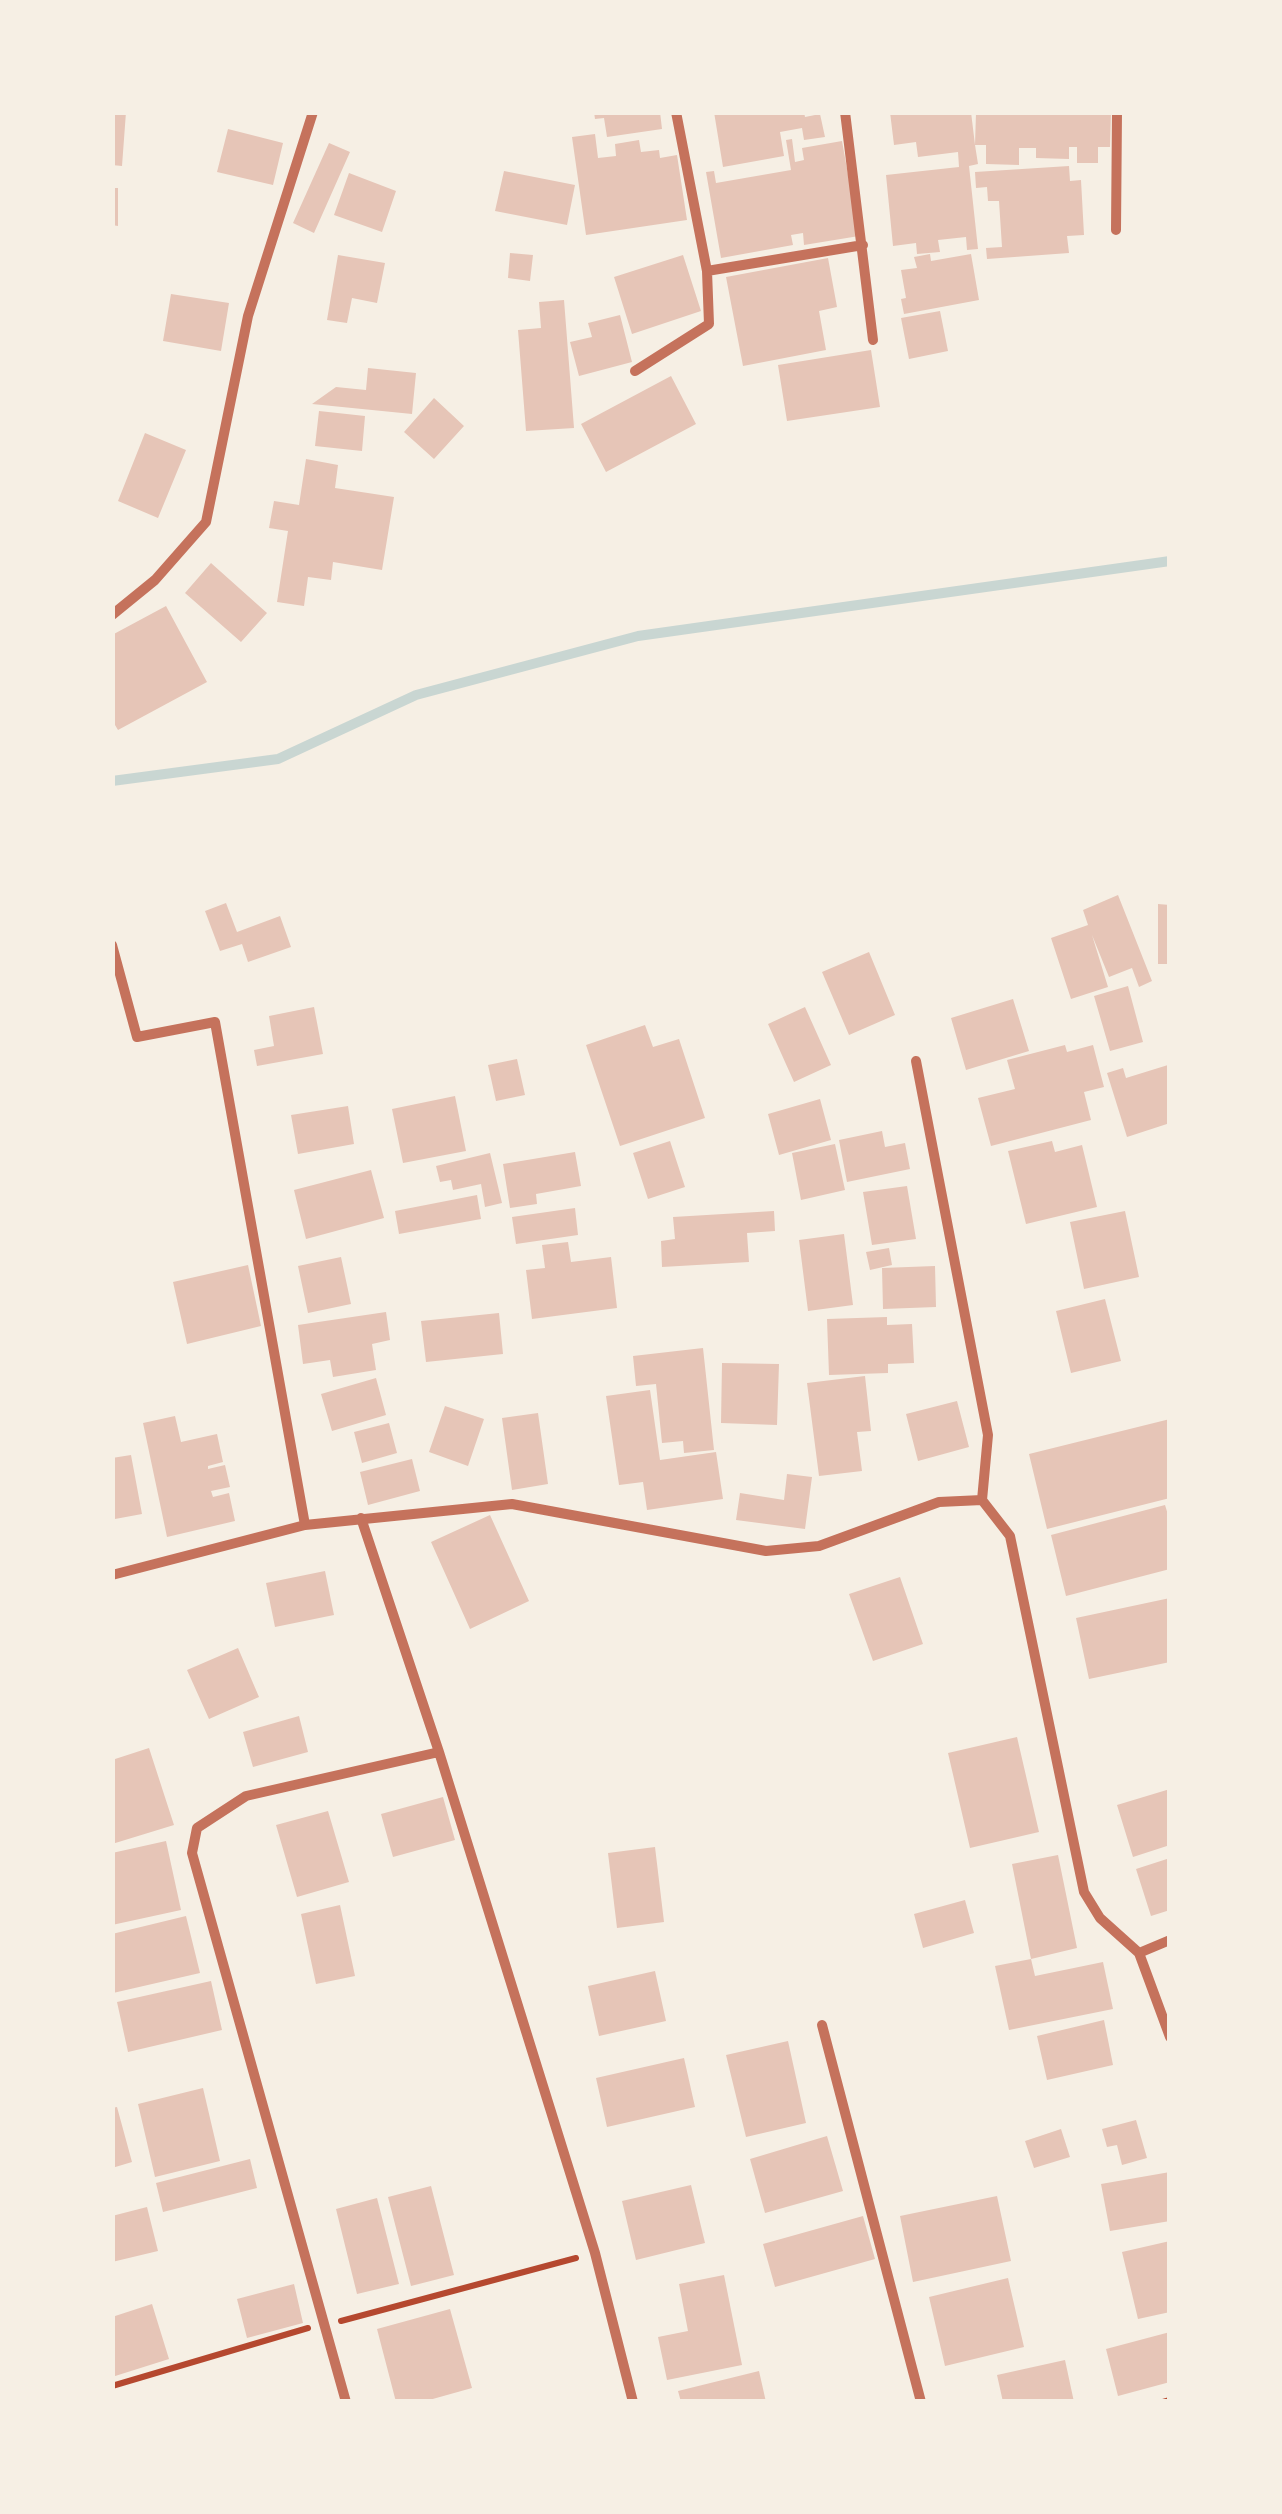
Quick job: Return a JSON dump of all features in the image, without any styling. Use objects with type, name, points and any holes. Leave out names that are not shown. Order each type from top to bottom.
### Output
[{"type":"street","points":[[112,615],[156,580],[206,522],[248,316],[313,112]]},
{"type":"street","points":[[635,371],[708,324],[707,271],[676,112]]},
{"type":"street","points":[[846,112],[873,340]]},
{"type":"street","points":[[1116,230],[1117,112]]},
{"type":"street","points":[[707,271],[863,246]]},
{"type":"street","points":[[112,945],[137,1036],[214,1022],[305,1525]]},
{"type":"street","points":[[916,1062],[988,1435],[982,1500],[1010,1536],[1084,1892],[1100,1918],[1138,1953],[1170,2036]]},
{"type":"street","points":[[112,1575],[305,1525],[512,1504],[766,1551],[819,1546],[939,1502],[982,1500]]},
{"type":"street","points":[[361,1518],[595,2253],[634,2402]]},
{"type":"street","points":[[346,2402],[192,1853],[196,1828],[246,1796],[438,1752]]},
{"type":"street","points":[[1138,1953],[1170,1940]]},
{"type":"street","points":[[822,2025],[921,2402]]},
{"type":"path","points":[[112,2386],[325,2324],[595,2253]]},
{"type":"building","points":[[112,112],[126,112],[122,166],[112,165]]},
{"type":"building","points":[[594,112],[660,112],[662,129],[607,137],[604,118],[595,119]]},
{"type":"building","points":[[714,112],[804,112],[805,117],[820,114],[825,137],[804,140],[802,128],[780,132],[784,156],[723,167]]},
{"type":"building","points":[[890,112],[971,112],[978,164],[969,166],[978,249],[967,250],[966,237],[938,240],[940,252],[917,254],[916,243],[893,246],[886,175],[959,167],[958,152],[918,157],[916,142],[894,145]]},
{"type":"building","points":[[1111,112],[1110,147],[1098,147],[1098,163],[1077,163],[1077,147],[1069,147],[1069,159],[1036,158],[1036,148],[1019,148],[1019,165],[986,164],[986,145],[975,145],[976,113]]},
{"type":"building","points":[[228,129],[283,143],[273,185],[217,172]]},
{"type":"building","points":[[595,134],[598,158],[616,156],[615,144],[639,140],[641,152],[659,150],[660,158],[677,155],[687,220],[586,235],[572,137]]},
{"type":"building","points":[[792,139],[795,162],[804,160],[802,148],[842,141],[859,236],[804,245],[803,233],[791,235],[793,245],[721,258],[706,172],[714,171],[716,183],[791,170],[786,140]]},
{"type":"building","points":[[329,143],[350,152],[314,233],[293,223]]},
{"type":"building","points":[[1069,166],[1070,181],[1081,180],[1084,235],[1067,236],[1069,253],[987,259],[986,248],[1002,247],[999,201],[988,201],[987,187],[976,188],[975,172]]},
{"type":"building","points":[[504,171],[575,185],[567,225],[495,211]]},
{"type":"building","points":[[349,173],[396,191],[382,232],[334,215]]},
{"type":"building","points":[[112,188],[118,188],[118,226],[112,225]]},
{"type":"building","points":[[510,253],[533,255],[530,281],[508,278]]},
{"type":"building","points":[[930,254],[931,261],[971,254],[979,300],[904,314],[901,299],[906,298],[901,270],[917,268],[914,257]]},
{"type":"building","points":[[338,255],[385,263],[377,303],[352,298],[347,323],[327,320]]},
{"type":"building","points":[[683,255],[701,311],[632,334],[614,277]]},
{"type":"building","points":[[828,258],[837,307],[819,311],[826,350],[743,366],[726,277]]},
{"type":"building","points":[[171,294],[229,303],[221,351],[163,341]]},
{"type":"building","points":[[564,300],[574,428],[526,431],[518,330],[541,328],[539,302]]},
{"type":"building","points":[[940,311],[948,351],[909,359],[901,318]]},
{"type":"building","points":[[620,315],[632,362],[579,376],[570,342],[592,337],[588,323]]},
{"type":"building","points":[[871,350],[880,407],[787,421],[778,365]]},
{"type":"building","points":[[368,368],[416,373],[412,414],[312,404],[336,387],[366,390]]},
{"type":"building","points":[[671,376],[696,424],[606,472],[581,424]]},
{"type":"building","points":[[434,398],[464,426],[434,459],[404,432]]},
{"type":"building","points":[[319,411],[365,416],[362,451],[315,446]]},
{"type":"building","points":[[145,433],[186,450],[158,518],[118,501]]},
{"type":"building","points":[[306,459],[338,465],[335,488],[394,497],[382,570],[333,562],[331,580],[308,577],[304,606],[277,602],[288,531],[269,528],[274,501],[299,505]]},
{"type":"building","points":[[211,563],[267,613],[241,642],[185,593]]},
{"type":"building","points":[[166,606],[207,682],[118,730],[112,720],[112,635]]},
{"type":"building","points":[[1118,895],[1152,981],[1139,987],[1132,968],[1109,977],[1092,935],[1108,987],[1071,999],[1051,938],[1088,925],[1083,910]]},
{"type":"building","points":[[226,903],[237,932],[280,916],[291,947],[248,962],[242,944],[220,951],[205,911]]},
{"type":"building","points":[[1158,904],[1170,905],[1170,964],[1158,964]]},
{"type":"building","points":[[869,952],[895,1015],[849,1035],[822,972]]},
{"type":"building","points":[[1128,986],[1143,1042],[1110,1051],[1094,996]]},
{"type":"building","points":[[1013,999],[1029,1051],[966,1070],[951,1018]]},
{"type":"building","points":[[314,1007],[323,1054],[257,1066],[254,1050],[274,1046],[269,1016]]},
{"type":"building","points":[[805,1007],[831,1065],[794,1082],[768,1024]]},
{"type":"building","points":[[645,1025],[653,1047],[679,1039],[705,1118],[620,1146],[586,1045]]},
{"type":"building","points":[[1065,1045],[1067,1052],[1093,1045],[1104,1087],[1084,1092],[1091,1120],[991,1146],[978,1098],[1015,1089],[1007,1060]]},
{"type":"building","points":[[517,1059],[525,1095],[496,1101],[488,1065]]},
{"type":"building","points":[[1168,1065],[1170,1123],[1127,1137],[1107,1073],[1123,1068],[1126,1078]]},
{"type":"building","points":[[455,1096],[466,1151],[403,1163],[392,1109]]},
{"type":"building","points":[[820,1099],[831,1140],[779,1155],[768,1114]]},
{"type":"building","points":[[348,1106],[354,1144],[298,1154],[291,1115]]},
{"type":"building","points":[[882,1131],[885,1147],[905,1143],[910,1169],[847,1182],[839,1140]]},
{"type":"building","points":[[670,1141],[685,1187],[648,1199],[633,1153]]},
{"type":"building","points":[[1052,1141],[1055,1152],[1082,1145],[1097,1207],[1026,1224],[1008,1151]]},
{"type":"building","points":[[835,1144],[845,1190],[801,1200],[792,1153]]},
{"type":"building","points":[[575,1152],[581,1186],[536,1194],[537,1204],[510,1208],[503,1164]]},
{"type":"building","points":[[490,1153],[502,1203],[485,1207],[481,1184],[453,1190],[451,1180],[440,1182],[436,1166]]},
{"type":"building","points":[[371,1170],[384,1218],[306,1239],[294,1190]]},
{"type":"building","points":[[907,1186],[916,1239],[872,1245],[863,1192]]},
{"type":"building","points":[[477,1195],[481,1219],[399,1234],[395,1211]]},
{"type":"building","points":[[575,1208],[578,1235],[516,1244],[512,1217]]},
{"type":"building","points":[[774,1211],[775,1231],[747,1233],[749,1262],[662,1267],[661,1241],[675,1239],[673,1217]]},
{"type":"building","points":[[1125,1211],[1139,1277],[1084,1289],[1070,1222]]},
{"type":"building","points":[[844,1234],[853,1305],[808,1311],[799,1240]]},
{"type":"building","points":[[568,1242],[571,1262],[611,1257],[617,1308],[532,1319],[526,1270],[545,1268],[542,1245]]},
{"type":"building","points":[[889,1248],[892,1265],[870,1270],[866,1252]]},
{"type":"building","points":[[341,1257],[351,1304],[308,1313],[298,1266]]},
{"type":"building","points":[[248,1265],[261,1326],[187,1344],[173,1282]]},
{"type":"building","points":[[935,1266],[936,1307],[883,1309],[882,1268]]},
{"type":"building","points":[[1105,1299],[1121,1361],[1071,1373],[1056,1311]]},
{"type":"building","points":[[386,1312],[390,1340],[372,1344],[376,1370],[333,1377],[330,1360],[303,1364],[298,1325]]},
{"type":"building","points":[[499,1313],[503,1354],[426,1362],[421,1321]]},
{"type":"building","points":[[887,1317],[887,1325],[912,1324],[914,1363],[888,1364],[888,1373],[829,1375],[827,1319]]},
{"type":"building","points":[[703,1348],[714,1450],[684,1453],[683,1441],[662,1443],[656,1384],[636,1386],[633,1356]]},
{"type":"building","points":[[722,1363],[779,1364],[777,1425],[721,1423]]},
{"type":"building","points":[[865,1376],[871,1431],[857,1432],[862,1471],[819,1476],[807,1383]]},
{"type":"building","points":[[376,1378],[386,1415],[332,1431],[321,1394]]},
{"type":"building","points":[[650,1390],[660,1460],[716,1452],[723,1499],[647,1510],[643,1482],[619,1485],[606,1396]]},
{"type":"building","points":[[957,1401],[969,1447],[918,1461],[906,1414]]},
{"type":"building","points":[[445,1406],[484,1419],[468,1466],[429,1452]]},
{"type":"building","points":[[538,1413],[548,1484],[512,1490],[502,1418]]},
{"type":"building","points":[[175,1416],[181,1442],[217,1434],[223,1462],[208,1469],[225,1465],[230,1487],[211,1491],[213,1497],[229,1493],[235,1521],[167,1537],[143,1423]]},
{"type":"building","points":[[1170,1419],[1170,1498],[1047,1529],[1029,1454]]},
{"type":"building","points":[[389,1423],[397,1453],[362,1463],[354,1432]]},
{"type":"building","points":[[131,1455],[142,1514],[115,1519],[112,1458]]},
{"type":"building","points":[[412,1459],[420,1491],[368,1505],[360,1472]]},
{"type":"building","points":[[787,1474],[812,1477],[805,1529],[736,1520],[740,1493],[784,1500]]},
{"type":"building","points":[[1165,1505],[1170,1521],[1170,1569],[1066,1596],[1051,1535]]},
{"type":"building","points":[[490,1515],[529,1601],[470,1629],[431,1542]]},
{"type":"building","points":[[325,1571],[334,1615],[275,1627],[266,1583]]},
{"type":"building","points":[[900,1577],[923,1644],[873,1661],[849,1594]]},
{"type":"building","points":[[1170,1598],[1170,1662],[1089,1679],[1076,1618]]},
{"type":"building","points":[[238,1648],[259,1697],[209,1719],[187,1670]]},
{"type":"building","points":[[299,1716],[308,1752],[253,1767],[243,1732]]},
{"type":"building","points":[[1017,1737],[1039,1832],[970,1848],[948,1753]]},
{"type":"building","points":[[149,1748],[174,1825],[112,1844],[112,1760]]},
{"type":"building","points":[[1170,1789],[1170,1845],[1133,1857],[1117,1805]]},
{"type":"building","points":[[443,1797],[455,1840],[393,1857],[381,1814]]},
{"type":"building","points":[[328,1811],[349,1882],[297,1897],[276,1825]]},
{"type":"building","points":[[166,1841],[181,1910],[112,1925],[112,1853]]},
{"type":"building","points":[[655,1847],[664,1922],[617,1928],[608,1853]]},
{"type":"building","points":[[1058,1855],[1077,1948],[1031,1959],[1012,1864]]},
{"type":"building","points":[[1170,1858],[1170,1910],[1151,1916],[1136,1869]]},
{"type":"building","points":[[965,1900],[974,1933],[923,1948],[914,1914]]},
{"type":"building","points":[[340,1905],[355,1976],[316,1984],[301,1914]]},
{"type":"building","points":[[186,1916],[200,1973],[113,1993],[112,1934]]},
{"type":"building","points":[[1031,1959],[1035,1976],[1103,1962],[1113,2009],[1009,2030],[995,1966]]},
{"type":"building","points":[[655,1971],[666,2021],[599,2036],[588,1986]]},
{"type":"building","points":[[211,1981],[222,2030],[128,2052],[117,2002]]},
{"type":"building","points":[[1104,2020],[1113,2065],[1047,2080],[1037,2036]]},
{"type":"building","points":[[788,2041],[806,2123],[746,2137],[726,2055]]},
{"type":"building","points":[[684,2058],[695,2107],[607,2127],[596,2078]]},
{"type":"building","points":[[203,2088],[220,2161],[155,2177],[138,2104]]},
{"type":"building","points":[[117,2107],[132,2162],[112,2168],[112,2108]]},
{"type":"building","points":[[1136,2120],[1147,2158],[1122,2165],[1117,2145],[1107,2147],[1102,2129]]},
{"type":"building","points":[[1061,2129],[1070,2157],[1034,2168],[1025,2141]]},
{"type":"building","points":[[827,2136],[843,2191],[765,2213],[750,2159]]},
{"type":"building","points":[[250,2159],[257,2188],[163,2212],[156,2183]]},
{"type":"building","points":[[1170,2172],[1170,2221],[1110,2231],[1101,2184]]},
{"type":"building","points":[[691,2185],[705,2243],[636,2260],[622,2201]]},
{"type":"building","points":[[431,2186],[454,2275],[411,2286],[388,2197]]},
{"type":"building","points":[[997,2196],[1011,2261],[913,2282],[900,2216]]},
{"type":"building","points":[[377,2198],[399,2284],[357,2294],[336,2209]]},
{"type":"building","points":[[147,2207],[158,2251],[112,2262],[112,2216]]},
{"type":"building","points":[[863,2216],[875,2259],[775,2287],[763,2244]]},
{"type":"building","points":[[1170,2241],[1170,2312],[1138,2319],[1122,2252]]},
{"type":"building","points":[[724,2275],[742,2365],[667,2380],[658,2337],[688,2331],[679,2284]]},
{"type":"building","points":[[1008,2278],[1024,2347],[945,2366],[929,2297]]},
{"type":"building","points":[[294,2284],[303,2323],[247,2338],[237,2299]]},
{"type":"building","points":[[152,2304],[169,2359],[112,2377],[112,2317]]},
{"type":"building","points":[[450,2309],[472,2388],[422,2402],[396,2402],[377,2329]]},
{"type":"building","points":[[1170,2332],[1170,2382],[1118,2396],[1106,2349]]},
{"type":"building","points":[[1065,2360],[1074,2402],[1003,2402],[997,2375]]},
{"type":"building","points":[[759,2371],[766,2402],[681,2402],[678,2391]]},
{"type":"waterway","points":[[112,781],[278,759],[416,695],[638,636],[1170,561]]}]
